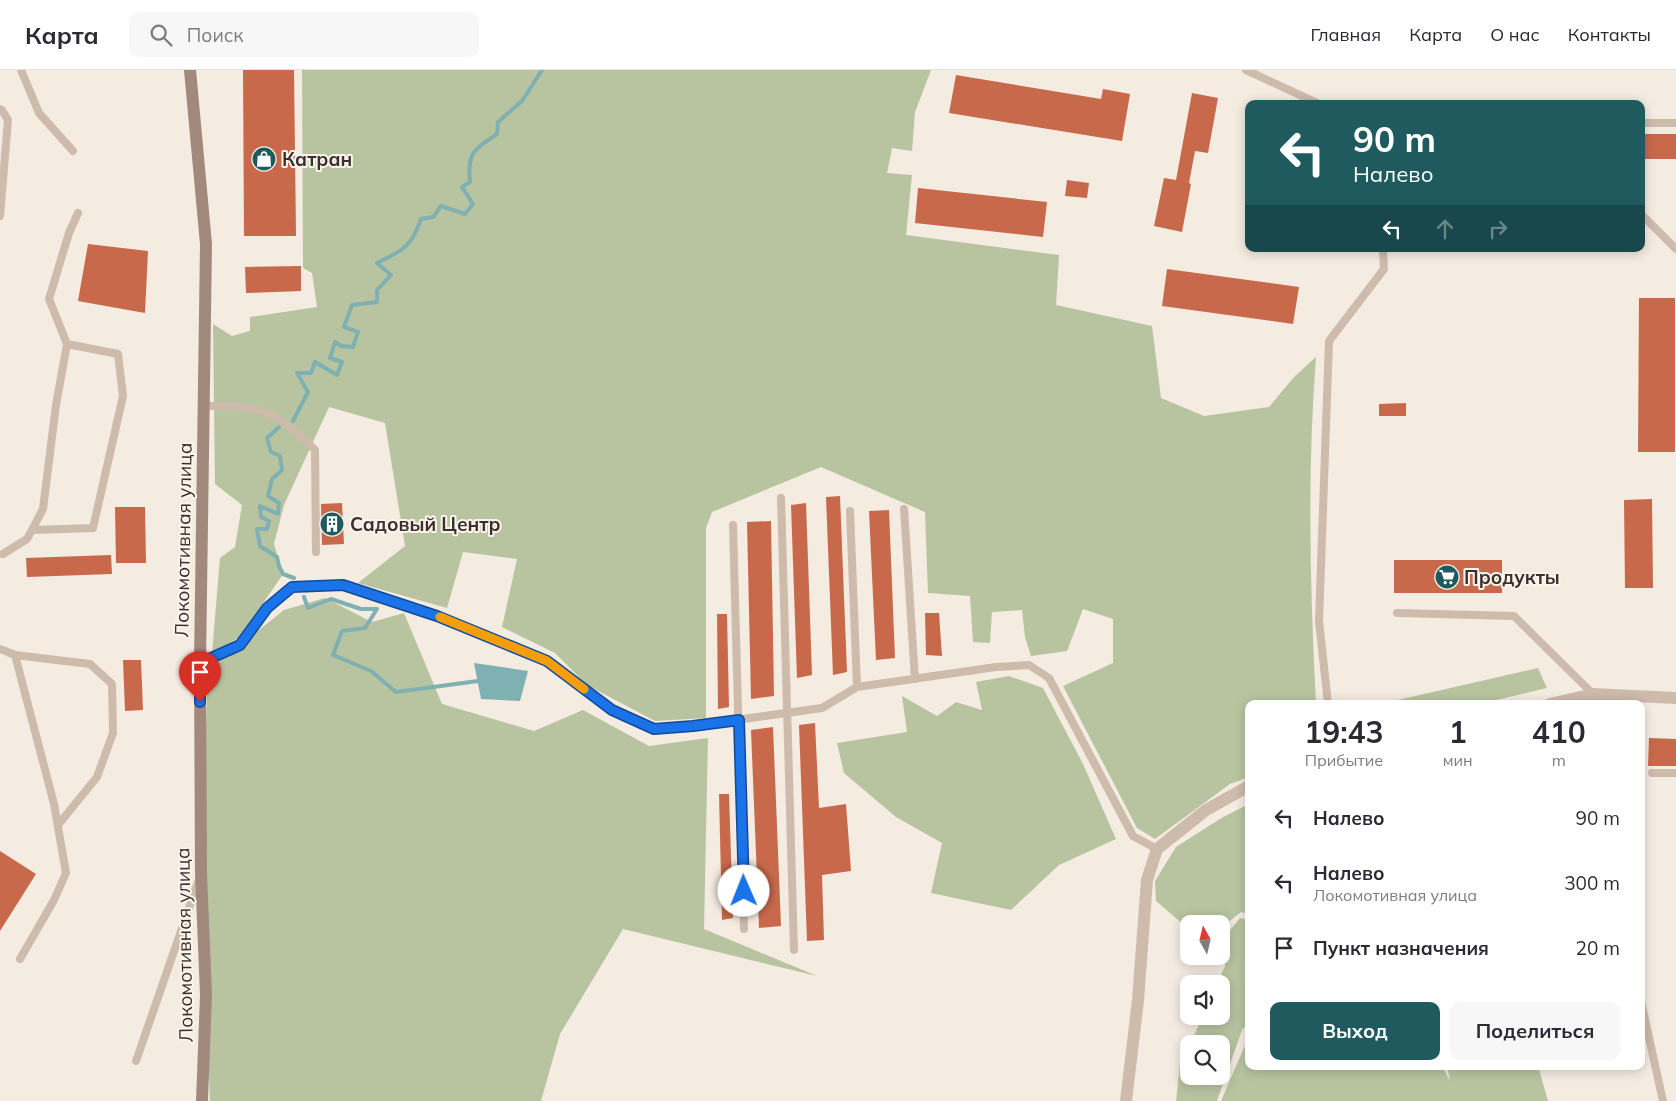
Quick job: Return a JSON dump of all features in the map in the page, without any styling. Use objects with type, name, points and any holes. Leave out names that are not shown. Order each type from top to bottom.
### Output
[{"type":"street","name":"Локомотивная улица","points":[[190,70],[206,244],[200,663],[202,873],[206,995],[202,1101]]},
{"type":"street","points":[[1567,700],[1593,694],[1676,698]]},
{"type":"street","points":[[1126,1101],[1138,1000],[1147,880],[1157,848],[1206,810],[1245,788]]},
{"type":"lane","points":[[21,70],[38,113],[73,151]]},
{"type":"lane","points":[[1246,70],[1311,100]]},
{"type":"lane","points":[[0,109],[8,120],[0,216]]},
{"type":"lane","points":[[1645,123],[1676,124]]},
{"type":"lane","points":[[3,554],[27,539],[43,509],[56,405],[67,344],[49,299],[78,213]]},
{"type":"lane","points":[[1645,218],[1676,249]]},
{"type":"lane","points":[[1328,700],[1319,621],[1329,341],[1384,270],[1383,252]]},
{"type":"lane","points":[[32,530],[93,528],[123,396],[118,354],[67,344]]},
{"type":"lane","points":[[203,406],[224,405],[253,408],[275,415],[300,433],[315,450],[316,552]]},
{"type":"lane","points":[[781,498],[794,950]]},
{"type":"lane","points":[[904,509],[915,679]]},
{"type":"lane","points":[[850,511],[857,687]]},
{"type":"lane","points":[[733,524],[744,929]]},
{"type":"lane","points":[[200,663],[240,645],[267,608],[292,587],[343,585],[437,616],[547,661],[612,710],[654,729],[693,726],[822,708],[857,687],[996,667],[1028,666],[1048,678],[1133,836],[1157,848]]},
{"type":"lane","points":[[1397,613],[1514,616],[1593,694]]},
{"type":"lane","points":[[0,649],[15,655],[90,664],[112,684],[113,733],[97,777],[58,825]]},
{"type":"lane","points":[[15,655],[54,804],[66,873],[54,900],[20,959]]},
{"type":"lane","points":[[1652,773],[1676,773]]},
{"type":"lane","points":[[136,1061],[202,873]]},
{"type":"lane","points":[[1645,1019],[1663,1101]]},
{"type":"green space","points":[[302,70],[931,70],[915,112],[912,151],[892,148],[887,173],[912,175],[906,235],[1059,255],[1056,305],[1152,326],[1161,398],[1204,416],[1269,407],[1294,377],[1316,357],[1310,487],[1312,617],[1316,700],[1245,700],[1245,778],[1230,784],[1155,839],[1137,828],[1063,686],[1113,663],[1113,619],[1083,609],[1067,651],[1031,656],[1025,637],[1022,610],[992,612],[990,643],[973,642],[970,596],[928,593],[925,512],[821,467],[712,512],[706,528],[706,718],[655,721],[587,685],[555,653],[502,627],[517,559],[463,552],[447,608],[358,583],[405,546],[385,423],[329,407],[284,505],[274,544],[283,574],[240,637],[212,653],[220,558],[235,547],[242,505],[215,484],[213,324],[232,336],[250,331],[250,317],[317,307],[312,273],[303,268]]},
{"type":"green space","points":[[325,598],[372,622],[404,613],[442,704],[534,731],[583,710],[649,746],[708,738],[704,929],[817,976],[623,929],[560,1034],[541,1101],[210,1101],[201,873],[208,671],[284,610]]},
{"type":"green space","points":[[1538,668],[1547,688],[1496,700],[1398,700]]},
{"type":"green space","points":[[1009,676],[1043,688],[1083,764],[1116,839],[1059,865],[1011,910],[931,893],[942,843],[896,817],[844,773],[837,743],[907,732],[902,696],[937,716],[956,702],[982,710],[976,682]]},
{"type":"green space","points":[[1245,806],[1245,913],[1241,912],[1230,921],[1230,915],[1180,915],[1180,922],[1156,901],[1155,881],[1176,847],[1223,817]]},
{"type":"green space","points":[[1240,918],[1245,919],[1245,1027],[1242,1030],[1230,1064],[1230,1035],[1194,1035],[1199,1025],[1230,1025],[1230,975],[1221,975],[1225,966],[1230,965],[1230,930]]},
{"type":"green space","points":[[1245,1045],[1245,1070],[1444,1070],[1450,1081],[1448,1070],[1539,1070],[1548,1101],[1221,1101],[1228,1085],[1230,1085],[1230,1080]]},
{"type":"green space","points":[[1180,1064],[1180,1085],[1223,1085],[1217,1101],[1176,1101]]},
{"type":"water","points":[[474,663],[528,671],[520,701],[481,699]]},
{"type":"building","points":[[243,70],[294,70],[296,236],[244,236]]},
{"type":"building","points":[[956,75],[1101,99],[1103,89],[1130,94],[1122,141],[949,113]]},
{"type":"building","points":[[1192,93],[1218,98],[1208,153],[1195,151],[1182,232],[1154,226],[1164,178],[1176,180]]},
{"type":"building","points":[[1645,134],[1676,134],[1676,159],[1645,159]]},
{"type":"building","points":[[1067,180],[1089,183],[1087,198],[1065,196]]},
{"type":"building","points":[[918,188],[1047,202],[1043,237],[915,223]]},
{"type":"building","points":[[88,244],[148,251],[145,313],[78,301]]},
{"type":"building","points":[[301,266],[301,291],[246,293],[245,267]]},
{"type":"building","points":[[1167,269],[1299,287],[1293,324],[1162,306]]},
{"type":"building","points":[[1639,298],[1675,298],[1675,452],[1638,452]]},
{"type":"building","points":[[1406,403],[1406,416],[1379,416],[1379,404]]},
{"type":"building","points":[[840,496],[847,672],[833,675],[826,497]]},
{"type":"building","points":[[1652,499],[1653,588],[1625,588],[1624,500]]},
{"type":"building","name":"Садовый Центр","points":[[342,503],[344,544],[322,545],[321,504]]},
{"type":"building","points":[[806,503],[812,675],[797,678],[791,505]]},
{"type":"building","points":[[115,507],[145,507],[146,563],[116,563]]},
{"type":"building","points":[[889,510],[895,658],[876,660],[869,511]]},
{"type":"building","points":[[771,521],[774,696],[751,699],[747,522]]},
{"type":"building","points":[[111,555],[112,574],[27,577],[26,558]]},
{"type":"building","points":[[1394,560],[1502,560],[1502,593],[1394,593]]},
{"type":"building","points":[[925,613],[939,613],[942,656],[926,655]]},
{"type":"building","points":[[717,614],[727,614],[729,707],[718,709]]},
{"type":"building","points":[[123,660],[141,660],[143,710],[125,711]]},
{"type":"building","points":[[815,723],[819,808],[846,804],[851,871],[822,875],[824,940],[807,941],[799,725]]},
{"type":"building","points":[[773,727],[781,926],[759,928],[751,730]]},
{"type":"building","points":[[1649,738],[1676,739],[1676,766],[1648,766]]},
{"type":"building","points":[[719,794],[729,794],[733,918],[722,920]]},
{"type":"building","points":[[0,851],[36,874],[0,931]]},
{"type":"waterway","points":[[293,421],[308,392],[297,373],[311,373],[315,362],[337,375],[342,362],[330,358],[335,342],[341,346],[353,347],[358,332],[344,327],[352,305],[377,302],[377,290],[391,275],[377,263],[405,247],[414,236],[421,219],[433,217],[441,206],[465,214],[473,204],[462,187],[470,182],[471,158],[478,148],[497,134],[498,122],[522,101],[542,70]]},
{"type":"waterway","points":[[279,427],[267,438],[271,452],[280,456],[282,470],[272,479],[268,496],[279,503],[278,514],[260,506],[261,517],[269,521],[267,529],[257,529],[260,546],[277,557],[283,574],[294,578]]},
{"type":"waterway","points":[[304,597],[308,608],[331,599],[361,609],[377,609],[365,628],[342,631],[333,655],[371,671],[396,692],[478,681]]},
{"type":"slow traffic","points":[[440,617],[547,661],[584,689]]},
{"type":"place","name":"Катран","points":[[264,159]]},
{"type":"place","name":"Садовый Центр","points":[[332,524]]},
{"type":"place","name":"Продукты","points":[[1447,577]]},
{"type":"route","points":[[200,702],[200,663],[240,645],[267,608],[292,587],[343,585],[437,616],[547,661],[612,710],[654,729],[739,720],[744,891]]}]
